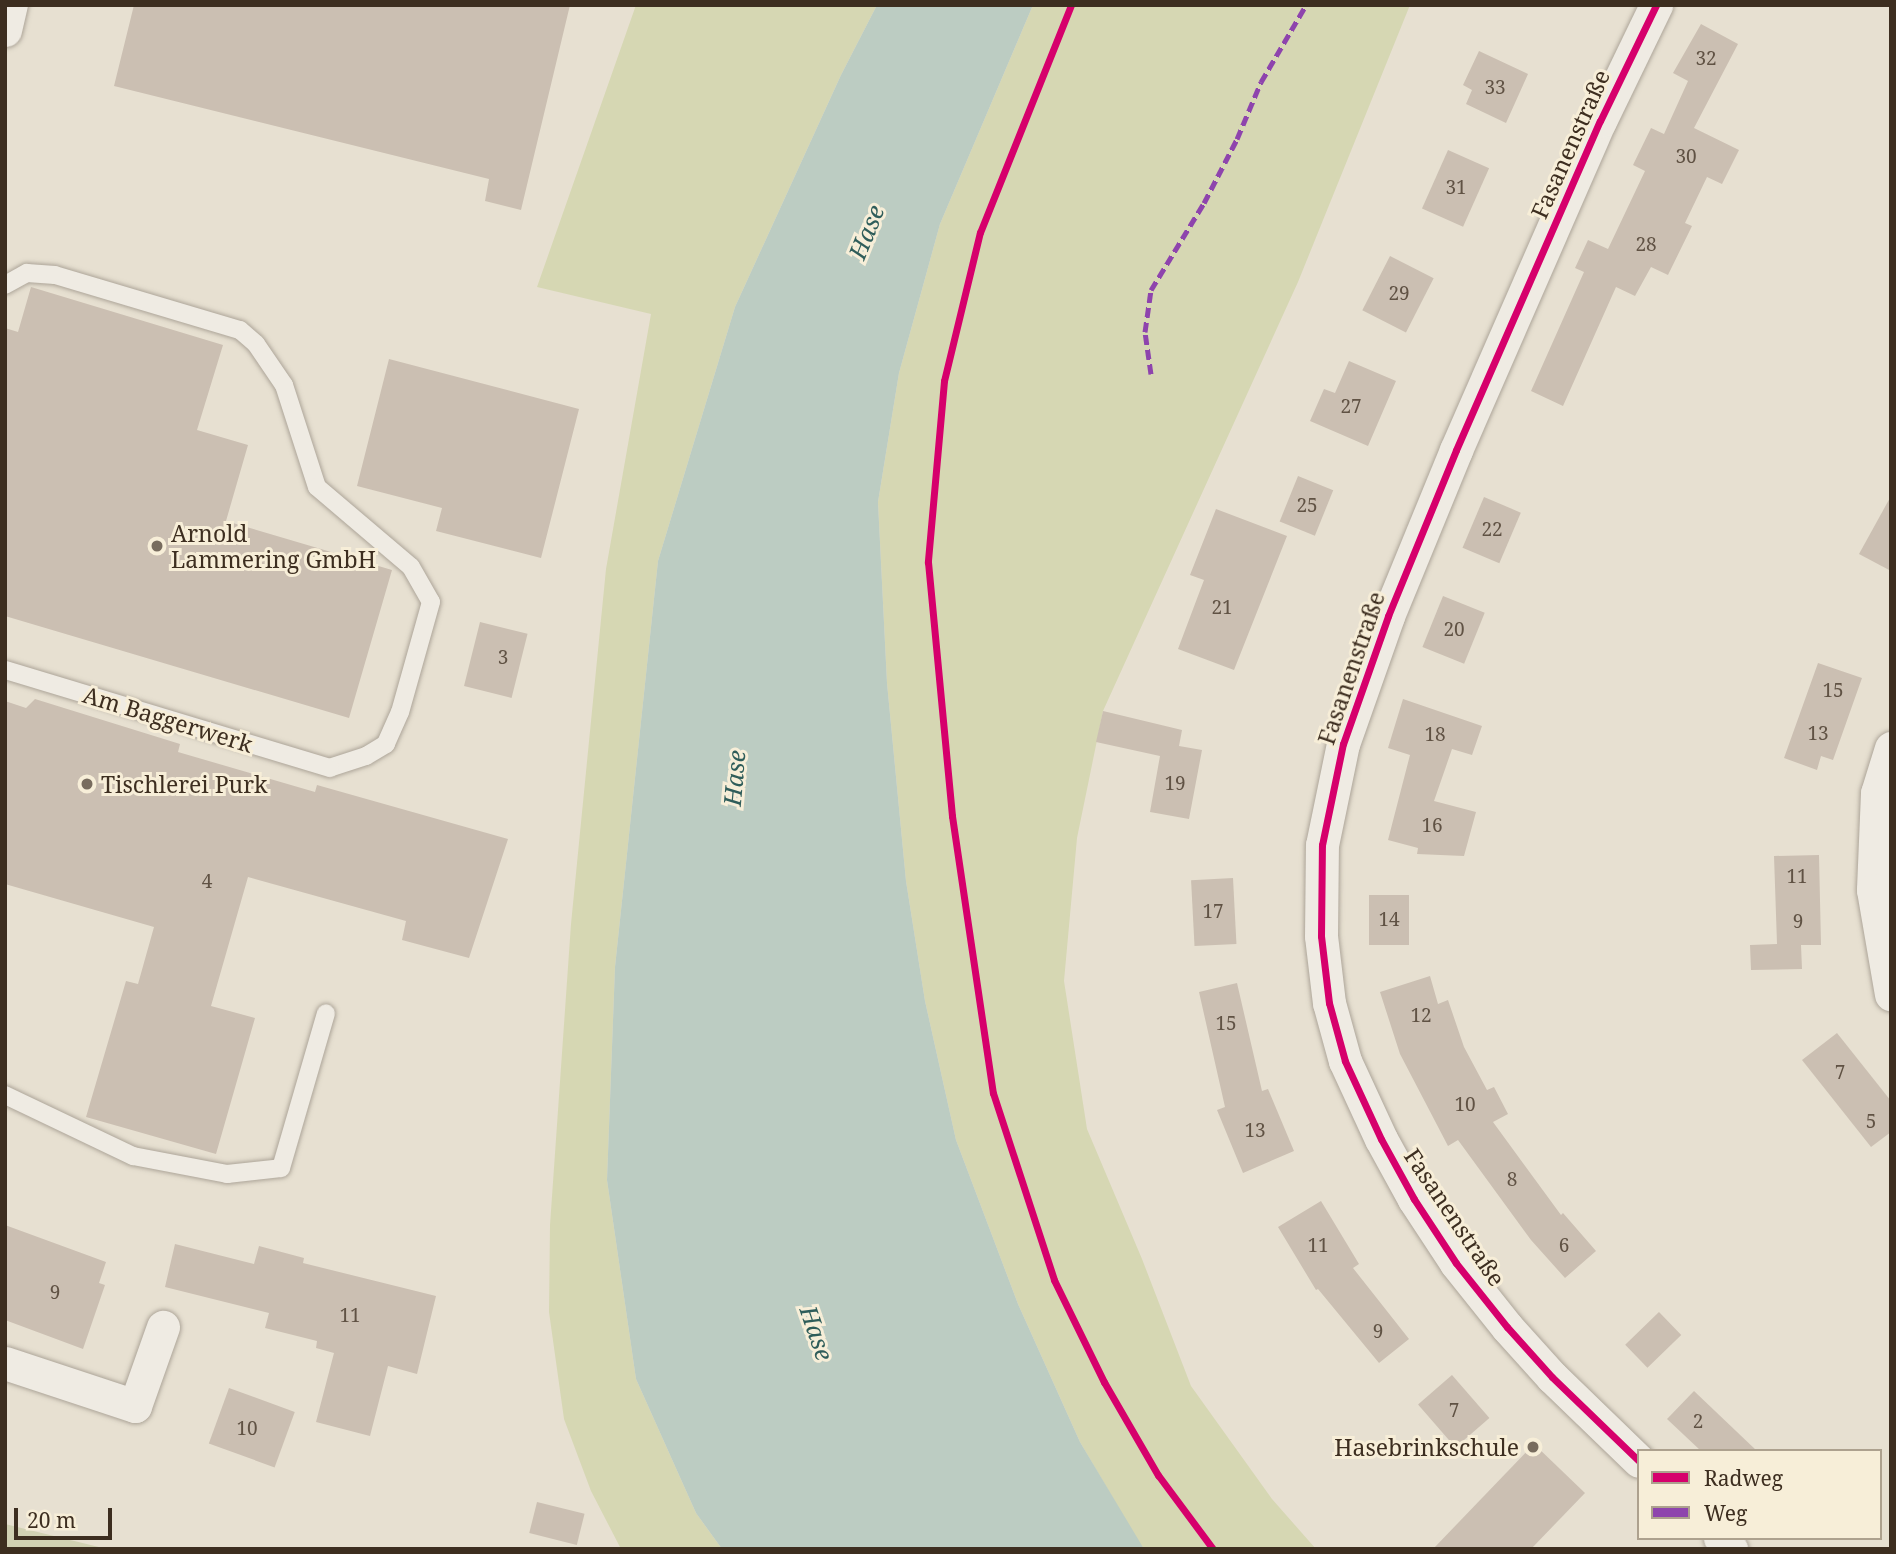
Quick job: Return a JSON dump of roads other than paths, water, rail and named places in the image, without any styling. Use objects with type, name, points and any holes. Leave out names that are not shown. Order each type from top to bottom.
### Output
[{"type":"street","points":[[5,30],[11,5]]},
{"type":"street","name":"Fasanenstraße","points":[[1637,1459],[1552,1377],[1507,1327],[1456,1263],[1414,1199],[1381,1139],[1346,1061],[1329,1003],[1321,936],[1322,845],[1343,744],[1388,616],[1456,450],[1600,121],[1656,5]]},
{"type":"street","points":[[1891,748],[1877,793],[1872,890],[1891,994]]},
{"type":"street","points":[[5,1363],[135,1406],[163,1327]]},
{"type":"lane","name":"Am Baggerwerk","points":[[5,285],[27,273],[55,275],[240,330],[256,344],[285,385],[317,487],[411,567],[431,602],[400,712],[386,744],[366,756],[330,768],[5,670]]},
{"type":"lane","points":[[5,1095],[133,1156],[228,1174],[281,1168],[327,1013]]},
{"type":"water","name":"Hase","points":[[877,5],[1033,5],[940,224],[899,373],[878,502],[887,683],[906,881],[925,1001],[956,1140],[1018,1304],[1080,1442],[1144,1549],[722,1549],[696,1513],[636,1379],[607,1180],[615,967],[658,561],[735,307],[841,75]]},
{"type":"place","name":"Arnold Lammering GmbH","points":[[157,546]]},
{"type":"place","name":"Tischlerei Purk","points":[[87,784]]},
{"type":"place","name":"Hasebrinkschule","points":[[1533,1447]]}]
